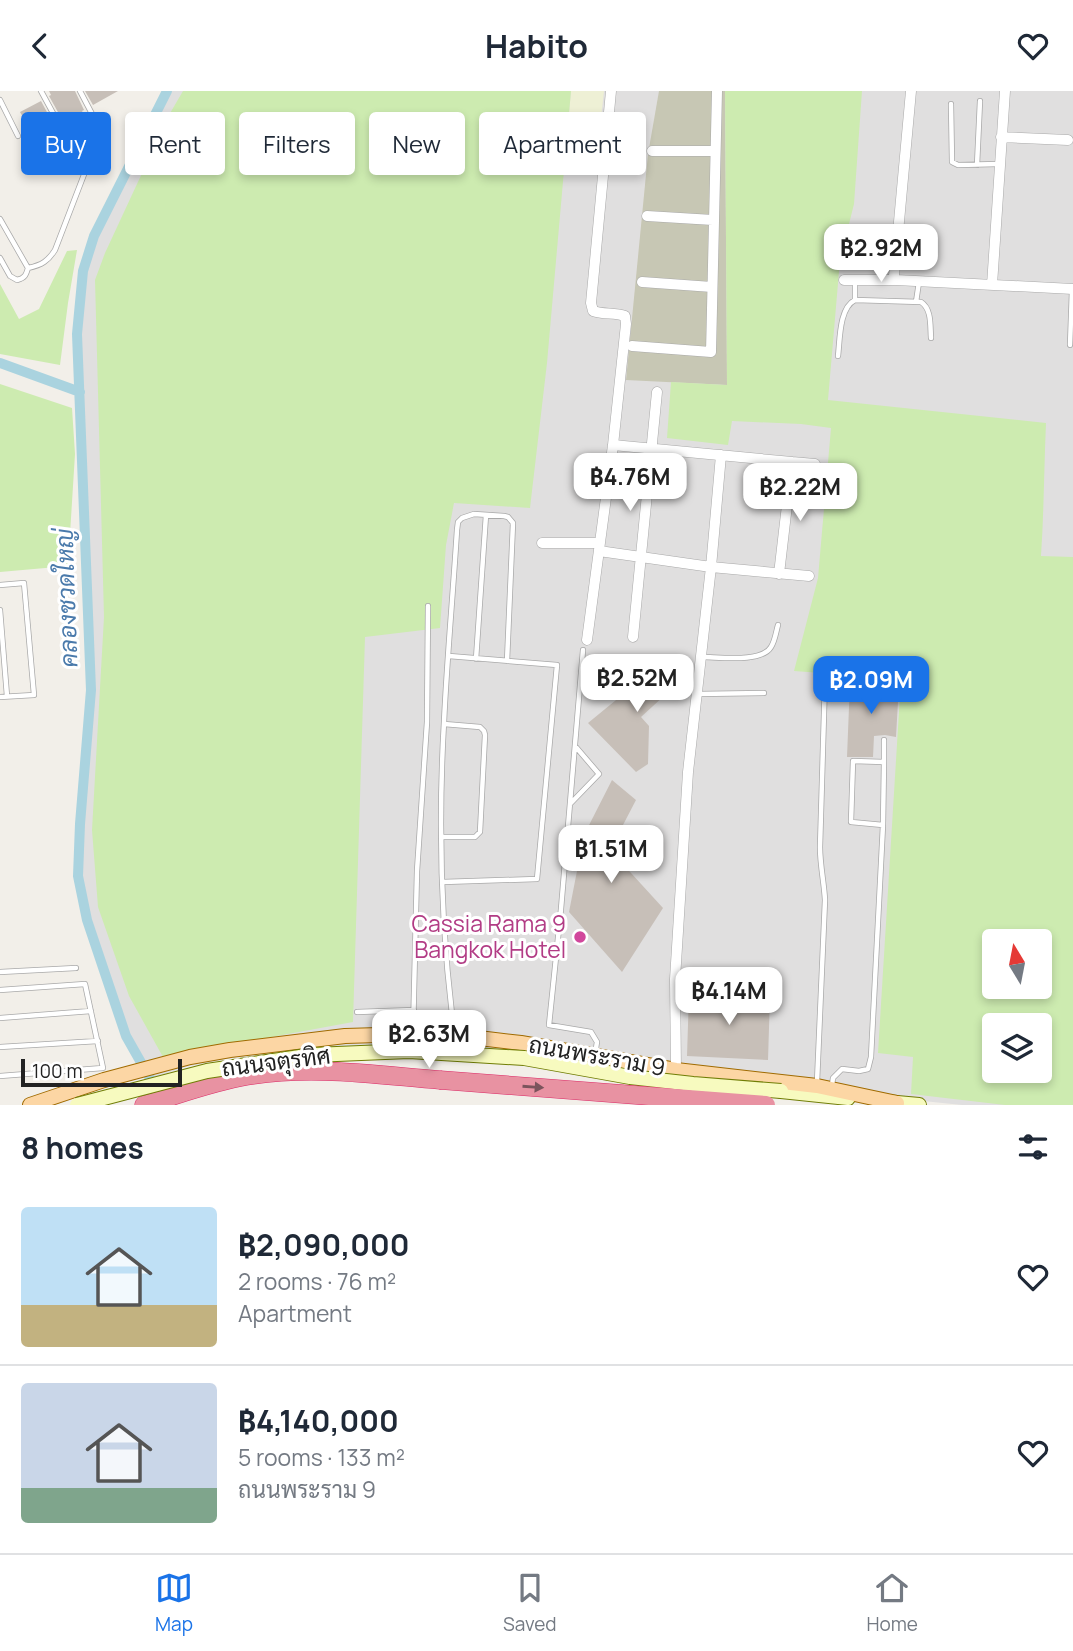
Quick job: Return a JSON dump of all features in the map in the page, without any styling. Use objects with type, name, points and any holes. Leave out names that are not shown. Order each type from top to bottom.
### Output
[{"type":"highway","points":[[144,1105],[247,1076],[289,1072],[339,1072],[766,1105]]},
{"type":"main road","name":"ถนนพระราม 9","points":[[30,1105],[104,1080],[190,1057],[333,1038],[413,1034],[454,1035],[521,1043],[676,1070],[824,1088],[919,1105]]},
{"type":"main road","name":"ถนนจตุรทิศ","points":[[77,1105],[207,1071],[313,1055],[409,1051],[524,1058],[630,1077],[897,1103]]},
{"type":"main road","points":[[663,1105],[676,1070]]},
{"type":"street","points":[[585,645],[600,547],[626,324],[625,316],[593,311],[591,303],[611,91]]},
{"type":"street","points":[[632,347],[711,352],[717,91]]},
{"type":"street","points":[[896,280],[894,276],[911,91]]},
{"type":"street","points":[[992,285],[1005,91]]},
{"type":"street","points":[[1001,137],[1068,140]]},
{"type":"street","points":[[652,151],[715,151]]},
{"type":"street","points":[[647,216],[713,220]]},
{"type":"street","points":[[849,280],[1073,289]]},
{"type":"street","points":[[642,282],[712,287]]},
{"type":"street","points":[[633,637],[657,392]]},
{"type":"street","points":[[613,445],[815,464]]},
{"type":"street","points":[[676,1070],[675,979],[688,772],[721,455]]},
{"type":"street","points":[[779,574],[792,463]]},
{"type":"street","points":[[542,543],[600,547],[641,557],[711,567],[808,576]]},
{"type":"lane","points":[[41,91],[53,112]]},
{"type":"lane","points":[[80,91],[92,112]]},
{"type":"lane","points":[[0,100],[18,136]]},
{"type":"lane","points":[[977,165],[980,101]]},
{"type":"lane","points":[[951,104],[953,162],[958,165],[999,164]]},
{"type":"lane","points":[[28,268],[41,265],[55,250],[83,175]]},
{"type":"lane","points":[[0,219],[28,268],[26,275],[17,280],[10,276],[0,258]]},
{"type":"lane","points":[[849,280],[855,300]]},
{"type":"lane","points":[[916,302],[919,282]]},
{"type":"lane","points":[[1070,345],[1073,289]]},
{"type":"lane","points":[[838,356],[844,310],[855,300],[916,302],[926,305],[931,338]]},
{"type":"lane","points":[[454,1035],[446,970],[442,837],[444,724],[458,522],[462,517],[474,514],[508,517],[513,523],[507,661]]},
{"type":"lane","points":[[475,659],[486,515]]},
{"type":"lane","points":[[0,585],[24,583],[34,695],[0,697]]},
{"type":"lane","points":[[413,1034],[416,871],[427,722],[428,606]]},
{"type":"lane","points":[[0,610],[7,696]]},
{"type":"lane","points":[[701,657],[764,655],[771,648],[778,625]]},
{"type":"lane","points":[[585,645],[549,1025],[591,1032],[597,1042],[595,1055]]},
{"type":"lane","points":[[443,882],[537,879],[557,664],[449,656]]},
{"type":"lane","points":[[824,1088],[825,900],[820,848],[825,680]]},
{"type":"lane","points":[[697,694],[764,693]]},
{"type":"lane","points":[[442,837],[475,837],[480,832],[485,735],[480,727],[444,724]]},
{"type":"lane","points":[[824,1088],[842,1069],[868,1069],[871,1057],[883,825],[884,740]]},
{"type":"lane","points":[[570,804],[599,774],[575,745]]},
{"type":"lane","points":[[883,825],[851,823],[853,761],[884,762]]},
{"type":"lane","points":[[0,972],[76,968]]},
{"type":"lane","points":[[0,990],[85,984],[103,1068],[0,1076]]},
{"type":"lane","points":[[357,1012],[414,1010]]},
{"type":"lane","points":[[0,1018],[91,1011]]},
{"type":"lane","points":[[0,1047],[97,1041]]},
{"type":"shaded area","points":[[167,91],[1073,91],[1073,1105],[962,1105],[383,1046],[232,1058],[185,1067],[150,1079],[126,1036],[87,920],[78,876],[91,690],[77,334],[83,271],[94,236],[125,174],[225,175],[225,112],[156,112]]},
{"type":"shaded area","points":[[571,91],[604,91],[602,112],[569,112]]},
{"type":"shaded area","points":[[659,91],[725,91],[727,385],[626,380],[648,154]]},
{"type":"green space","points":[[183,91],[571,91],[569,112],[479,112],[479,175],[564,175],[547,363],[530,508],[454,503],[446,545],[440,628],[365,637],[353,1022],[163,1057],[129,996],[98,907],[92,830],[104,617],[95,280],[141,175],[225,175],[225,112],[171,112]]},
{"type":"green space","points":[[725,91],[862,91],[854,204],[840,260],[828,400],[1046,423],[1041,556],[1073,557],[1073,1105],[1005,1105],[911,1094],[913,1057],[878,1053],[901,679],[794,671],[818,578],[831,428],[732,421],[728,445],[667,438],[671,382],[727,385]]},
{"type":"green space","points":[[77,250],[60,365],[0,354],[0,284],[19,319],[39,309],[67,251]]},
{"type":"green space","points":[[0,384],[72,408],[75,454],[68,566],[0,572]]},
{"type":"building","points":[[49,91],[75,91],[84,110],[58,112],[49,96]]},
{"type":"building","points":[[85,91],[118,91],[93,105]]},
{"type":"building","points":[[41,101],[47,112],[21,114]]},
{"type":"building","points":[[671,655],[688,674],[641,717],[649,726],[648,764],[636,772],[588,723]]},
{"type":"building","points":[[850,682],[899,684],[896,737],[874,736],[873,757],[847,757]]},
{"type":"building","points":[[612,780],[636,800],[610,850],[663,908],[622,972],[569,912],[584,835]]},
{"type":"building","points":[[689,994],[770,996],[768,1060],[687,1056]]},
{"type":"waterway","name":"คลองชวดใหญ่","points":[[156,1089],[126,1036],[87,920],[78,876],[91,690],[77,334],[83,271],[94,236],[167,91]]},
{"type":"waterway","points":[[0,363],[80,392]]},
{"type":"place","name":"Cassia Rama 9 Bangkok Hotel","points":[[580,937]]}]
